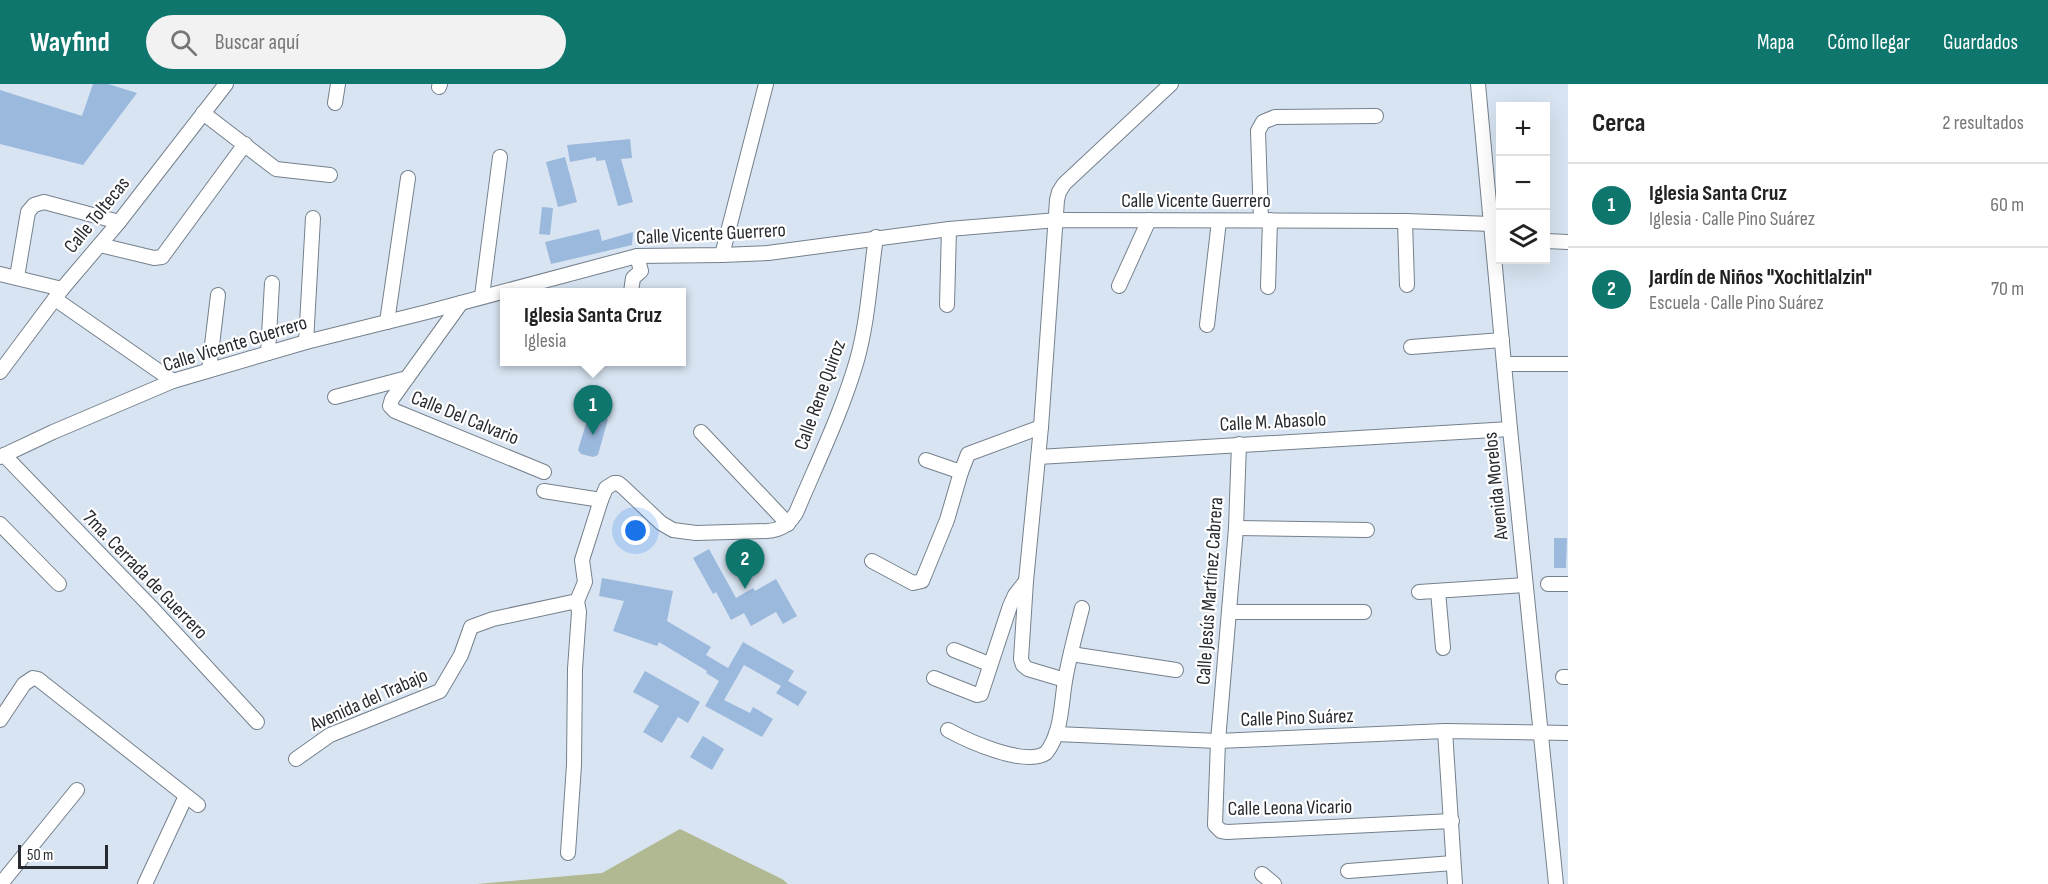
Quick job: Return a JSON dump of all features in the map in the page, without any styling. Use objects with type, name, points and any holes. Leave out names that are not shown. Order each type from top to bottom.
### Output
[{"type":"street","name":"Calle Toltecas","points":[[0,372],[58,294],[119,222],[225,84]]},
{"type":"street","points":[[335,103],[338,84]]},
{"type":"street","points":[[722,255],[766,84]]},
{"type":"street","points":[[1065,680],[1028,669],[1022,663],[1026,581],[1041,427],[1057,200],[1064,184],[1171,84]]},
{"type":"street","name":"Avenida Morelos","points":[[1478,84],[1492,224],[1496,237]]},
{"type":"street","points":[[203,113],[276,169],[330,175]]},
{"type":"street","points":[[1268,287],[1266,220],[1258,131],[1263,122],[1275,117],[1376,116]]},
{"type":"street","points":[[100,245],[154,258],[164,255],[245,144]]},
{"type":"street","points":[[482,296],[500,157]]},
{"type":"street","points":[[387,322],[408,178]]},
{"type":"street","points":[[17,277],[28,213],[34,205],[44,202],[119,222]]},
{"type":"street","points":[[306,342],[313,218]]},
{"type":"street","name":"Calle Vicente Guerrero","points":[[513,288],[637,256],[722,255],[778,251],[876,237],[1057,220],[1405,221],[1492,224]]},
{"type":"street","points":[[1119,286],[1149,220]]},
{"type":"street","points":[[1207,325],[1219,220]]},
{"type":"street","points":[[1405,221],[1407,285]]},
{"type":"street","points":[[947,305],[949,229]]},
{"type":"street","name":"Calle Rene Quiroz","points":[[788,524],[796,513],[849,385],[857,359],[876,237]]},
{"type":"street","points":[[1550,241],[1568,242]]},
{"type":"street","points":[[632,288],[633,278],[641,271],[637,256]]},
{"type":"street","name":"Avenida Morelos","points":[[1498,264],[1510,429],[1556,884]]},
{"type":"street","points":[[0,274],[17,277],[58,294],[173,381]]},
{"type":"street","points":[[268,353],[272,283]]},
{"type":"street","name":"Calle Vicente Guerrero","points":[[2,456],[173,381],[306,342],[500,291]]},
{"type":"street","points":[[210,370],[218,295]]},
{"type":"street","name":"Calle Del Calvario","points":[[461,303],[407,378],[390,406],[395,411],[544,471]]},
{"type":"street","points":[[1411,347],[1502,340]]},
{"type":"street","points":[[1504,364],[1568,364]]},
{"type":"street","points":[[335,397],[407,378]]},
{"type":"street","points":[[872,561],[913,583],[922,581],[947,520],[966,458],[974,451],[1041,427]]},
{"type":"street","name":"Calle M. Abasolo","points":[[1038,457],[1510,429]]},
{"type":"street","points":[[568,853],[574,765],[575,669],[579,612],[577,601],[585,582],[582,560],[606,488],[614,483],[623,487],[661,523],[673,530],[696,533],[767,531],[776,530],[788,524],[701,432]]},
{"type":"street","name":"Calle Jesús Martínez Cabrera","points":[[1218,741],[1236,528],[1239,444]]},
{"type":"street","name":"7ma. Cerrada de Guerrero","points":[[2,456],[151,607],[257,723]]},
{"type":"street","points":[[927,460],[961,472]]},
{"type":"street","points":[[544,492],[601,500]]},
{"type":"street","points":[[0,524],[59,584]]},
{"type":"street","points":[[1236,528],[1367,530]]},
{"type":"street","points":[[934,678],[980,695],[982,693],[1015,595],[1026,581]]},
{"type":"street","points":[[1548,584],[1568,584]]},
{"type":"street","points":[[1419,592],[1525,585]]},
{"type":"street","points":[[1438,591],[1443,648]]},
{"type":"street","name":"Avenida del Trabajo","points":[[296,759],[330,735],[440,691],[452,674],[471,627],[474,625],[577,601]]},
{"type":"street","points":[[948,730],[967,741],[1006,754],[1040,757],[1050,748],[1056,734],[1065,680],[1082,608]]},
{"type":"street","points":[[1230,612],[1364,612]]},
{"type":"street","points":[[954,650],[990,664]]},
{"type":"street","points":[[1071,654],[1176,669]]},
{"type":"street","points":[[0,720],[24,684],[33,678],[38,679],[198,805]]},
{"type":"street","points":[[1445,731],[1455,884]]},
{"type":"street","name":"Calle Pino Suárez","points":[[1056,734],[1218,741],[1445,731],[1568,733]]},
{"type":"street","name":"Calle Leona Vicario","points":[[1218,741],[1214,821],[1221,831],[1452,821]]},
{"type":"street","points":[[4,880],[76,790]]},
{"type":"street","points":[[145,884],[186,796]]},
{"type":"street","points":[[1348,871],[1454,863]]},
{"type":"street","points":[[1262,874],[1274,884]]},
{"type":"green space","points":[[680,829],[788,884],[477,884],[602,873]]},
{"type":"building","points":[[93,84],[108,84],[137,93],[83,165],[0,144],[0,90],[82,116]]},
{"type":"building","points":[[630,139],[632,158],[621,159],[633,202],[618,206],[605,160],[596,161],[596,157],[570,162],[567,145]]},
{"type":"building","points":[[565,157],[577,202],[558,207],[546,162]]},
{"type":"building","points":[[542,207],[553,208],[550,235],[539,234]]},
{"type":"building","points":[[599,229],[602,241],[633,232],[632,245],[551,264],[545,242]]},
{"type":"building","points":[[589,414],[608,419],[598,455],[593,457],[581,454],[578,450]]},
{"type":"building","points":[[1554,538],[1567,538],[1566,568],[1554,568]]},
{"type":"building","points":[[709,549],[736,598],[753,588],[755,591],[776,579],[797,616],[783,624],[776,612],[751,626],[744,613],[731,620],[716,592],[713,594],[693,558]]},
{"type":"building","points":[[602,578],[673,591],[667,621],[711,647],[706,655],[728,668],[743,642],[794,671],[788,681],[807,692],[798,706],[776,693],[781,686],[744,665],[724,700],[750,713],[753,707],[773,719],[762,737],[705,706],[719,681],[706,673],[707,671],[659,642],[657,646],[613,631],[624,601],[599,596]]},
{"type":"building","points":[[645,671],[700,702],[688,723],[678,717],[662,743],[643,732],[659,706],[633,692]]},
{"type":"building","points":[[703,736],[724,749],[712,770],[690,757]]},
{"type":"place","name":"Iglesia Santa Cruz","points":[[593,435]]},
{"type":"place","name":"Jardín de Niños \"Xochitlalzin\"","points":[[745,589]]}]
